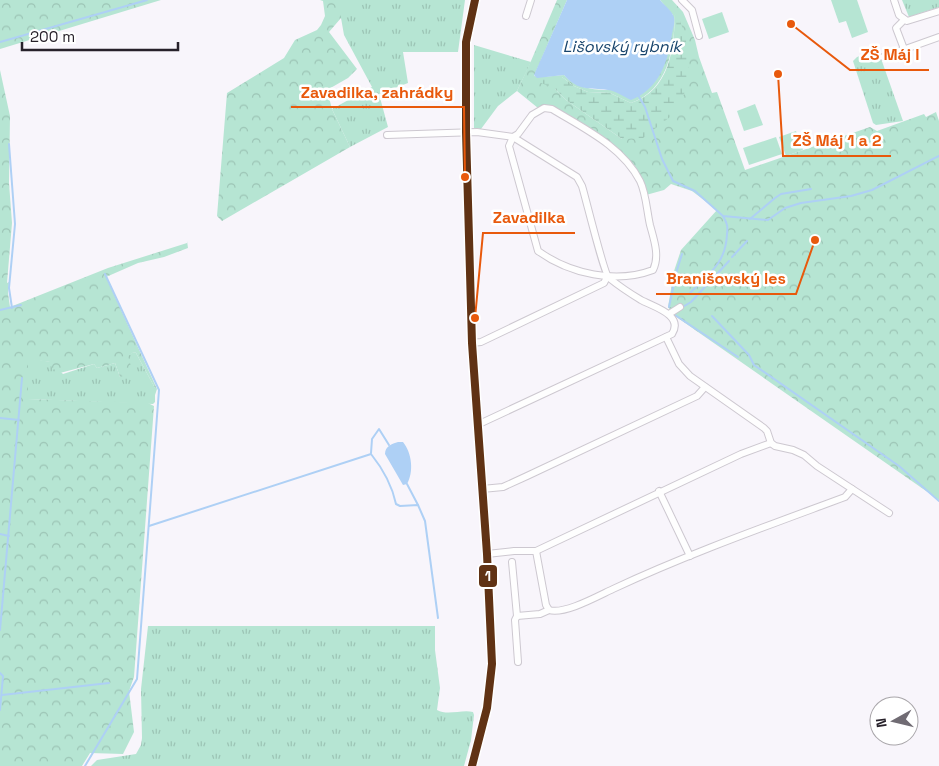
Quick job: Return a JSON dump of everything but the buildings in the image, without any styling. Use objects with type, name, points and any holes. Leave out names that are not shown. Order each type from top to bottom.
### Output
[{"type":"street","points":[[472,766],[487,708],[492,664],[487,554],[472,343],[466,132],[466,42],[475,0]]},
{"type":"street","points":[[526,16],[531,0]]},
{"type":"street","points":[[682,0],[692,10],[699,36]]},
{"type":"street","points":[[894,0],[899,15],[904,20],[910,21],[938,14]]},
{"type":"street","points":[[904,20],[896,28],[904,49]]},
{"type":"street","points":[[883,57],[939,37]]},
{"type":"street","points":[[544,108],[552,108],[608,144],[629,165],[640,182],[656,249],[657,262],[652,270],[625,277],[607,277],[566,265],[538,252],[510,146],[513,137],[518,134],[532,114],[544,108]]},
{"type":"street","points":[[387,135],[466,132],[513,137],[577,177],[580,181],[607,277],[604,284],[481,342],[472,343]]},
{"type":"street","points":[[477,425],[672,334],[675,330],[675,324],[669,314],[640,299],[607,277]]},
{"type":"street","points":[[669,314],[680,307]]},
{"type":"street","points":[[666,337],[680,364],[690,376],[764,428],[771,443],[804,455],[817,466],[889,513]]},
{"type":"street","points":[[482,489],[503,487],[697,396],[705,387]]},
{"type":"street","points":[[487,554],[536,551],[660,491],[741,454],[771,443]]},
{"type":"street","points":[[517,616],[540,614],[548,610],[554,612],[583,603],[645,574],[845,497],[852,489]]},
{"type":"street","points":[[660,491],[690,556]]},
{"type":"street","points":[[536,551],[548,610]]},
{"type":"street","points":[[512,562],[517,616],[515,620],[518,662]]},
{"type":"green space","points":[[0,0],[161,0],[0,49]]},
{"type":"green space","points":[[320,0],[341,0],[341,18],[329,32],[357,69],[348,78],[327,90],[332,109],[350,147],[222,221],[217,216],[227,93],[284,58],[295,40],[317,30],[325,16],[323,1]]},
{"type":"green space","points":[[341,0],[465,0],[458,52],[403,52],[408,83],[379,94],[388,127],[350,147],[332,109],[372,87],[344,35],[341,18]]},
{"type":"green space","points":[[557,0],[567,0],[534,76],[564,75],[574,83],[585,87],[610,90],[673,15],[660,0],[672,0],[683,12],[695,40],[712,93],[717,92],[745,170],[870,127],[877,131],[924,114],[926,117],[936,112],[939,121],[939,500],[675,316],[668,307],[674,271],[681,250],[717,210],[692,191],[671,184],[664,190],[646,195],[635,166],[609,142],[555,108],[538,108],[517,91]],"holes":[[[675,14],[684,94],[622,139],[566,100],[555,89],[562,77],[574,86],[588,92],[610,93],[631,103],[643,97],[661,79],[666,67],[673,41]]]},
{"type":"green space","points":[[831,0],[857,0],[868,32],[852,38],[846,21],[839,23]]},
{"type":"green space","points":[[902,0],[939,0],[939,7],[909,17]]},
{"type":"green space","points":[[722,12],[729,32],[709,39],[702,19]]},
{"type":"green space","points":[[675,14],[679,18],[685,35],[689,58],[688,83],[684,94],[670,117],[643,138],[622,139],[566,100],[555,89],[537,81],[538,79],[562,77],[574,86],[588,92],[610,93],[631,103],[644,97],[654,89],[667,67],[673,41]]},
{"type":"green space","points":[[474,45],[531,62],[517,91],[498,106],[481,129],[474,128]]},
{"type":"green space","points":[[878,50],[903,121],[876,125],[873,123],[853,61],[857,57]]},
{"type":"green space","points":[[0,70],[10,116],[9,183],[12,223],[7,283],[9,282],[10,307],[108,268],[187,243],[187,241],[188,248],[164,257],[138,263],[106,277],[157,389],[155,395],[155,388],[134,352],[128,356],[133,373],[120,377],[115,363],[97,368],[94,364],[60,373],[52,368],[50,362],[28,359],[28,399],[148,403],[154,406],[134,677],[129,691],[134,732],[123,754],[90,753],[82,766],[0,766]]},
{"type":"green space","points":[[755,104],[763,125],[744,131],[737,111]]},
{"type":"green space","points":[[796,131],[803,150],[786,156],[779,137]]},
{"type":"green space","points":[[776,137],[782,154],[749,165],[743,148]]},
{"type":"green space","points":[[134,352],[155,388],[155,402],[153,404],[28,399],[28,358],[51,362],[63,374],[94,364],[97,368],[115,363],[120,377],[128,355]]},
{"type":"green space","points":[[148,626],[435,626],[435,650],[440,688],[437,710],[441,712],[469,711],[473,712],[474,715],[471,740],[464,766],[91,766],[97,760],[136,754],[141,745],[141,689]]},
{"type":"water","name":"Lišovský rybník","points":[[567,0],[660,0],[673,15],[674,22],[665,64],[649,89],[631,100],[611,91],[584,88],[575,84],[564,75],[537,78],[534,75]]},
{"type":"water","points":[[398,442],[403,442],[406,446],[411,463],[411,474],[407,484],[403,485],[385,454],[388,447]]},
{"type":"waterway","points":[[0,42],[147,0]]},
{"type":"waterway","points":[[638,95],[645,107],[662,159],[673,181],[695,191],[723,216],[768,220],[785,208],[801,203],[851,196],[872,190],[939,156]]},
{"type":"waterway","points":[[9,144],[15,224],[9,288],[12,308]]},
{"type":"waterway","points":[[750,219],[781,194],[811,189]]},
{"type":"waterway","points":[[690,293],[710,274],[720,260],[726,244],[727,229],[723,216]]},
{"type":"waterway","points":[[732,257],[747,241]]},
{"type":"waterway","points":[[669,307],[682,254]]},
{"type":"waterway","points":[[681,308],[691,302],[729,261]]},
{"type":"waterway","points":[[85,766],[137,679],[159,390],[105,274]]},
{"type":"waterway","points":[[0,310],[21,305]]},
{"type":"waterway","points":[[675,315],[738,357]]},
{"type":"waterway","points":[[712,316],[749,355],[754,365],[899,466],[939,501]]},
{"type":"waterway","points":[[0,630],[22,378]]},
{"type":"waterway","points":[[0,418],[19,420]]},
{"type":"waterway","points":[[371,453],[372,439],[379,429],[389,445]]},
{"type":"waterway","points":[[149,526],[371,454],[387,478],[396,504],[400,506],[418,505],[425,521],[438,618]]},
{"type":"waterway","points":[[407,484],[418,505]]},
{"type":"waterway","points":[[0,534],[9,536]]},
{"type":"waterway","points":[[0,673],[3,676],[0,710]]},
{"type":"waterway","points":[[2,695],[109,683]]},
{"type":"transit line","name":"1","points":[[472,766],[487,708],[492,664],[487,554],[472,343],[466,132],[466,42],[475,0]]},
{"type":"place","name":"ZŠ Máj I","points":[[791,24]]},
{"type":"place","name":"ZŠ Máj 1 a 2","points":[[778,74]]},
{"type":"place","name":"Zavadilka, zahrádky","points":[[465,177]]},
{"type":"place","name":"Branišovský les","points":[[815,240]]},
{"type":"place","name":"Zavadilka","points":[[475,318]]}]
